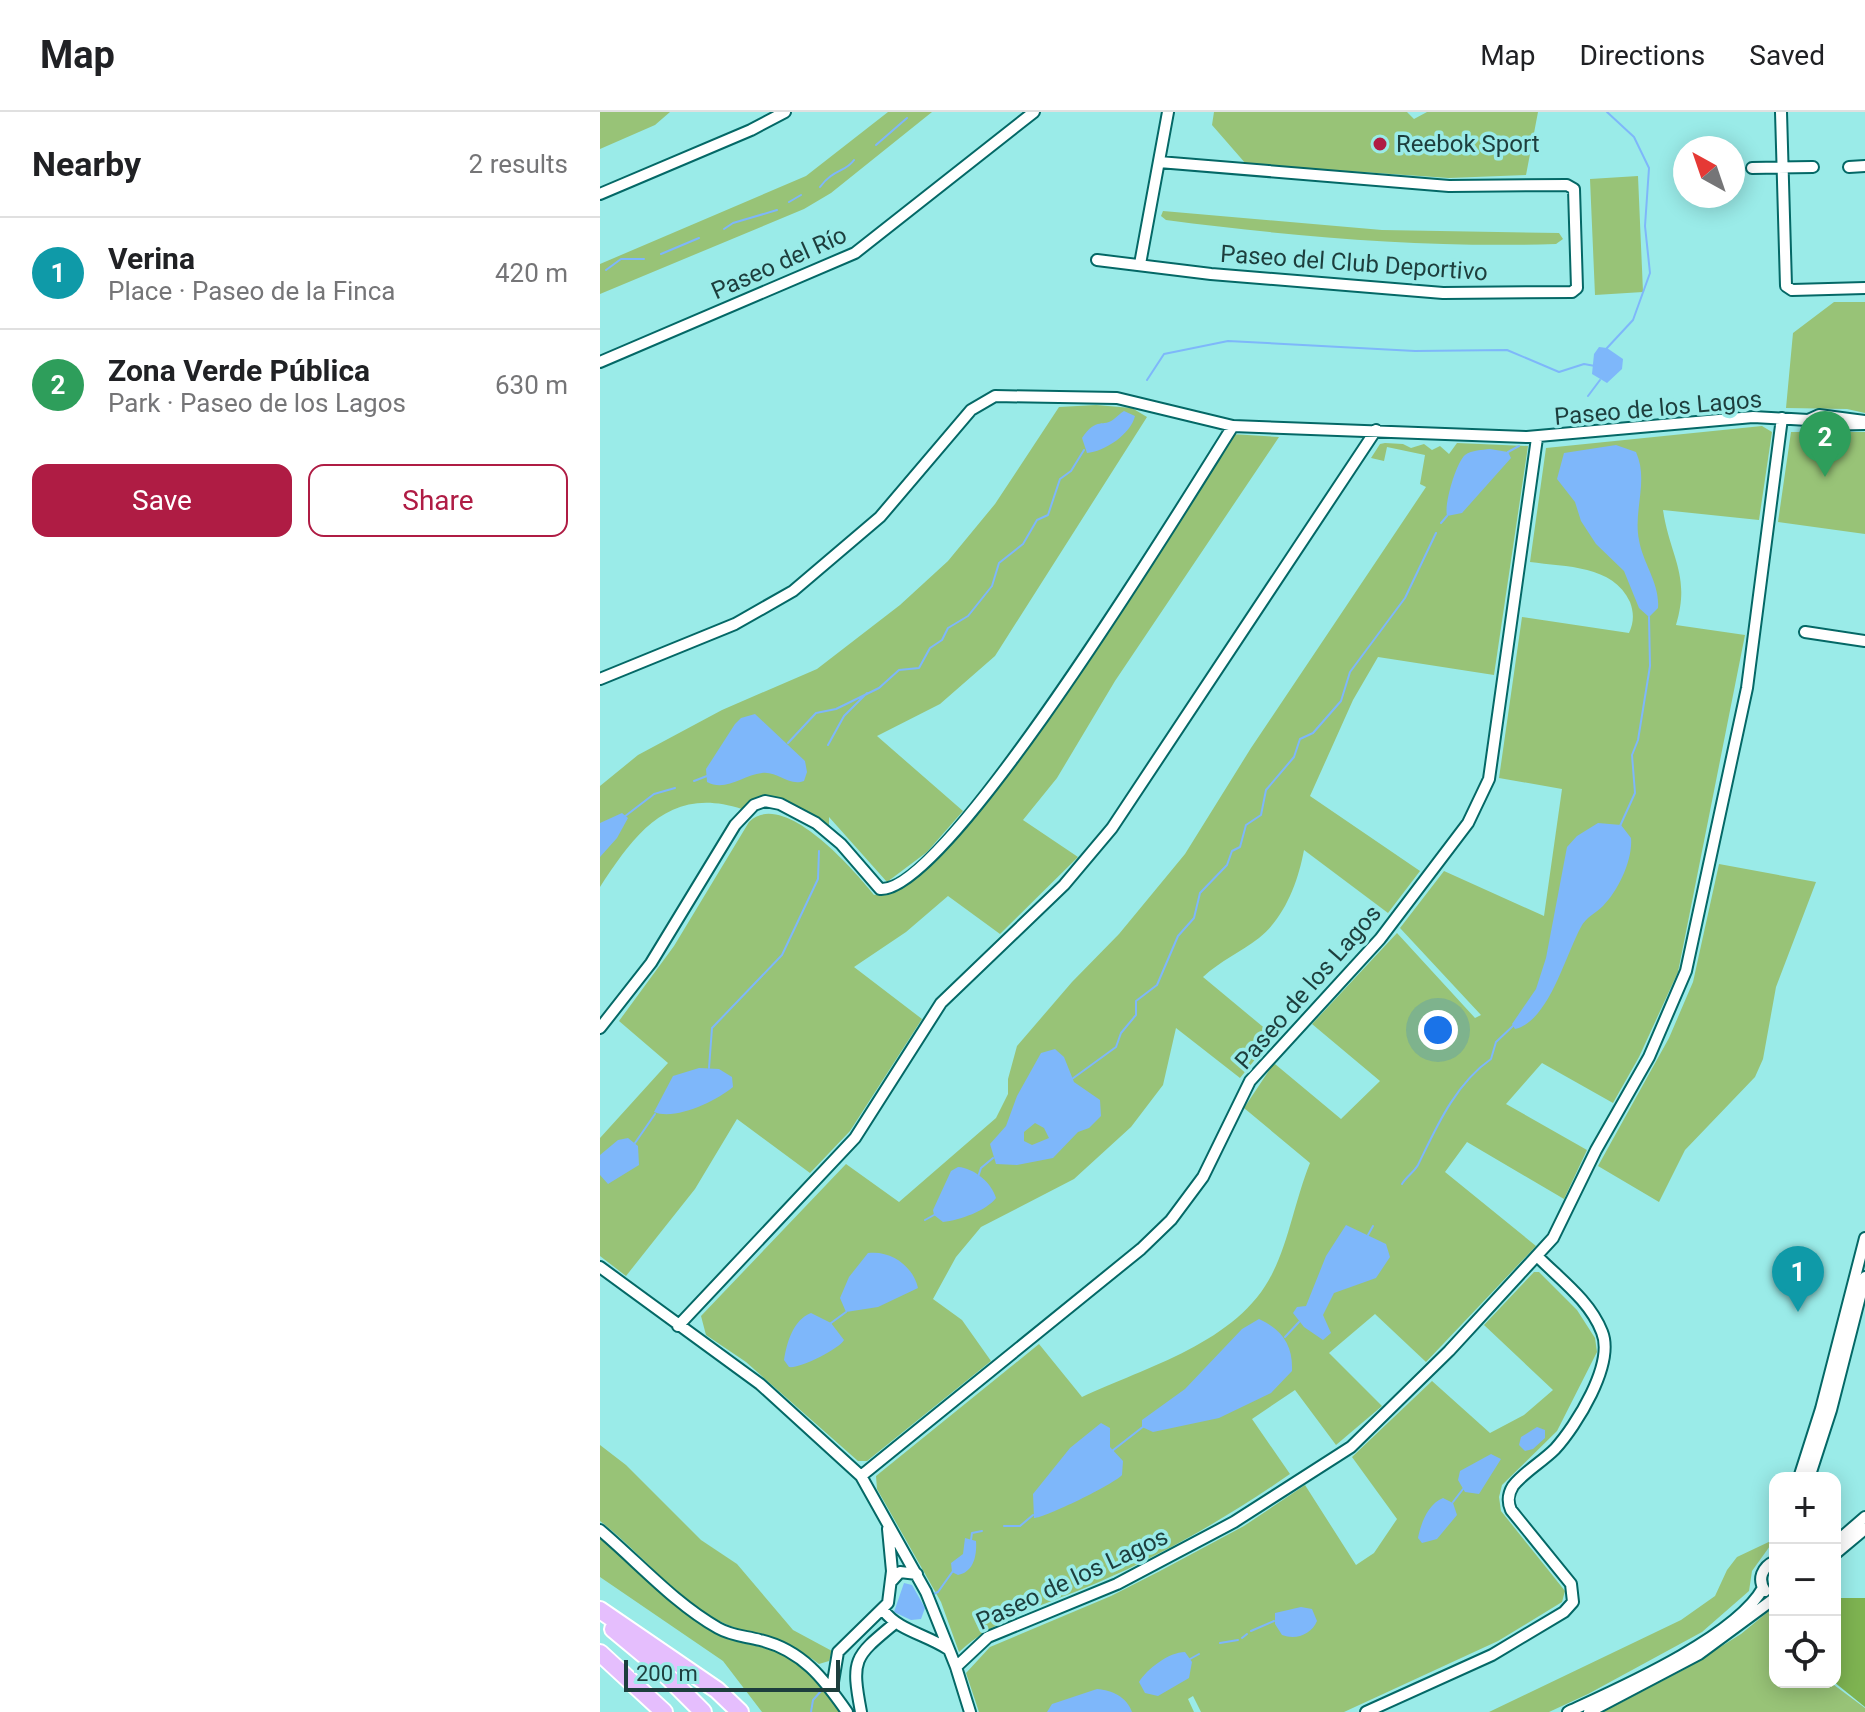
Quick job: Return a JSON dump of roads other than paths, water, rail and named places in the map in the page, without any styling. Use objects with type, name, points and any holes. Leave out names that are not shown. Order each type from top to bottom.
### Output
[{"type":"highway","points":[[600,1610],[697,1676],[740,1712]]},
{"type":"highway","points":[[600,1619],[654,1663],[703,1712]]},
{"type":"highway","points":[[600,1653],[664,1712]]},
{"type":"highway","points":[[600,1662],[649,1712]]},
{"type":"highway","points":[[697,1676],[732,1712]]},
{"type":"street","points":[[600,194],[751,130],[785,112]]},
{"type":"street","name":"Paseo del Río","points":[[600,362],[855,253],[1034,112]]},
{"type":"street","points":[[1140,264],[1168,112]]},
{"type":"street","points":[[1781,112],[1787,288],[1865,288]]},
{"type":"street","name":"Paseo del Club Deportivo","points":[[1097,260],[1211,274],[1443,293],[1572,292],[1577,288],[1574,189],[1567,185],[1449,186],[1159,162]]},
{"type":"street","points":[[1849,167],[1865,166]]},
{"type":"street","points":[[1752,168],[1813,167]]},
{"type":"street","name":"Paseo de los Lagos","points":[[600,679],[735,624],[793,591],[880,517],[971,410],[986,398],[1117,398],[1233,426],[1537,438],[1722,419],[1782,418],[1808,420],[1817,425],[1865,422]]},
{"type":"street","name":"Paseo de los Lagos","points":[[956,1667],[988,1637],[1117,1584],[1234,1522],[1351,1447],[1376,1426],[1538,1257],[1562,1224],[1596,1150],[1649,1057],[1686,971],[1747,688],[1782,418]]},
{"type":"street","points":[[600,1028],[651,963],[735,825],[754,805],[765,801],[780,804],[816,823],[841,844],[880,889],[896,887],[924,866],[1011,761],[1091,648],[1233,426]]},
{"type":"street","points":[[678,1326],[855,1138],[941,1003],[1064,885],[1112,828],[1376,430]]},
{"type":"street","name":"Paseo de los Lagos","points":[[861,1476],[1141,1249],[1171,1220],[1203,1177],[1250,1081],[1380,939],[1468,823],[1483,798],[1491,771],[1537,438]]},
{"type":"street","points":[[1805,632],[1865,641]]},
{"type":"street","points":[[1801,1472],[1821,1409],[1865,1238]]},
{"type":"street","points":[[1366,1712],[1492,1655],[1564,1612],[1573,1602],[1571,1584],[1511,1510],[1508,1500],[1512,1488],[1553,1451],[1571,1427],[1600,1375],[1606,1350],[1602,1332],[1585,1304],[1538,1257]]},
{"type":"street","name":"Paseo de los Lagos","points":[[600,1267],[760,1384],[861,1476],[933,1608],[970,1712]]},
{"type":"street","points":[[1811,1472],[1835,1397],[1865,1277]]},
{"type":"street","points":[[1841,1538],[1865,1517]]},
{"type":"street","name":"Paseo de los Lagos","points":[[884,1611],[891,1582],[888,1523]]},
{"type":"street","points":[[1841,1549],[1865,1529]]},
{"type":"street","points":[[600,1530],[650,1576],[718,1628],[777,1646],[815,1669],[832,1685],[847,1712]]},
{"type":"street","points":[[1568,1712],[1704,1640],[1744,1611],[1763,1588],[1762,1571],[1769,1566]]},
{"type":"street","points":[[891,1582],[900,1572],[917,1574]]},
{"type":"street","points":[[1763,1588],[1769,1593]]},
{"type":"street","points":[[1589,1712],[1699,1654],[1769,1602]]},
{"type":"street","points":[[910,1629],[926,1625],[933,1608]]},
{"type":"street","points":[[832,1685],[834,1667],[843,1647],[884,1611],[894,1624],[948,1649]]},
{"type":"street","points":[[859,1711],[857,1683],[860,1654],[894,1624]]},
{"type":"street","points":[[815,1669],[834,1667]]},
{"type":"street","points":[[832,1685],[844,1676],[857,1683]]},
{"type":"water","points":[[1599,347],[1607,348],[1623,359],[1622,369],[1607,383],[1592,374],[1594,354]]},
{"type":"water","points":[[1124,411],[1135,416],[1123,435],[1109,446],[1087,453],[1082,438],[1087,431]]},
{"type":"water","points":[[1616,445],[1636,452],[1640,463],[1639,540],[1658,599],[1658,608],[1649,617],[1639,608],[1624,571],[1596,544],[1581,521],[1575,502],[1557,479],[1564,453]]},
{"type":"water","points":[[1490,449],[1508,452],[1511,458],[1462,513],[1447,516],[1449,494],[1462,459],[1471,452]]},
{"type":"water","points":[[755,714],[805,761],[807,772],[804,781],[793,782],[762,773],[728,784],[707,782],[706,769],[735,724],[741,718]]},
{"type":"water","points":[[622,813],[628,818],[617,838],[600,857],[600,823]]},
{"type":"water","points":[[1598,823],[1621,825],[1631,838],[1630,856],[1623,875],[1609,900],[1583,924],[1547,1001],[1527,1024],[1515,1029],[1512,1024],[1536,989],[1546,958],[1567,847],[1577,836]]},
{"type":"water","points":[[1055,1049],[1064,1057],[1074,1082],[1100,1100],[1101,1116],[1089,1128],[1078,1132],[1053,1158],[1017,1165],[996,1164],[990,1144],[1006,1126],[1017,1096],[1041,1053]],"holes":[[[1035,1123],[1044,1128],[1049,1138],[1032,1145],[1024,1141],[1024,1132]]]},
{"type":"water","points":[[699,1068],[719,1069],[732,1077],[733,1087],[684,1112],[654,1112],[673,1076]]},
{"type":"water","points":[[628,1138],[638,1146],[639,1165],[608,1184],[600,1175],[600,1155],[618,1140]]},
{"type":"water","points":[[958,1167],[982,1177],[996,1198],[972,1214],[943,1222],[934,1215],[933,1210],[951,1171]]},
{"type":"water","points":[[1346,1225],[1386,1244],[1390,1257],[1376,1278],[1334,1293],[1323,1315],[1331,1333],[1323,1340],[1304,1327],[1293,1313],[1297,1307],[1306,1306],[1326,1256]]},
{"type":"water","points":[[868,1253],[885,1254],[900,1261],[911,1273],[918,1288],[878,1307],[846,1312],[840,1298],[849,1277]]},
{"type":"water","points":[[811,1313],[831,1323],[844,1340],[819,1358],[789,1367],[784,1360],[789,1339],[795,1326]]},
{"type":"water","points":[[1259,1319],[1280,1334],[1291,1354],[1292,1371],[1271,1393],[1219,1418],[1153,1432],[1142,1427],[1142,1420],[1185,1389],[1242,1329]]},
{"type":"water","points":[[1101,1423],[1110,1428],[1110,1447],[1123,1461],[1122,1475],[1079,1500],[1034,1518],[1033,1494],[1070,1448]]},
{"type":"water","points":[[1537,1427],[1545,1430],[1545,1438],[1533,1449],[1525,1451],[1519,1445],[1521,1437]]},
{"type":"water","points":[[1491,1454],[1501,1459],[1479,1494],[1465,1492],[1458,1480],[1460,1471]]},
{"type":"water","points":[[1443,1498],[1453,1503],[1457,1515],[1437,1539],[1422,1543],[1418,1538],[1423,1520],[1429,1509]]},
{"type":"water","points":[[965,1538],[976,1541],[975,1557],[971,1567],[958,1575],[952,1572],[951,1563],[963,1554]]},
{"type":"water","points":[[904,1583],[912,1585],[925,1608],[921,1619],[911,1620],[894,1612]]},
{"type":"water","points":[[1301,1607],[1312,1609],[1317,1621],[1314,1626],[1302,1635],[1282,1635],[1275,1624],[1275,1613]]},
{"type":"water","points":[[1185,1652],[1192,1662],[1189,1678],[1158,1696],[1145,1693],[1139,1682],[1147,1672],[1166,1658]]},
{"type":"water","points":[[1097,1689],[1118,1695],[1127,1702],[1132,1712],[1047,1712],[1052,1704]]},
{"type":"waterway","points":[[1607,112],[1634,137],[1649,168],[1645,226],[1650,273],[1633,320],[1607,348]]},
{"type":"waterway","points":[[876,145],[907,118]]},
{"type":"waterway","points":[[820,187],[854,160]]},
{"type":"waterway","points":[[789,202],[801,195]]},
{"type":"waterway","points":[[724,229],[733,223],[777,210]]},
{"type":"waterway","points":[[661,254],[699,238]]},
{"type":"waterway","points":[[606,270],[621,259],[644,259]]},
{"type":"waterway","points":[[1147,380],[1164,354],[1228,341],[1415,351],[1507,350],[1559,372],[1584,364],[1595,366]]},
{"type":"waterway","points":[[1588,396],[1600,380]]},
{"type":"waterway","points":[[1508,452],[1519,446]]},
{"type":"waterway","points":[[788,743],[816,713],[836,709],[879,688],[899,670],[919,668],[930,648],[942,640],[948,628],[968,616],[992,586],[999,563],[1023,544],[1037,520],[1048,515],[1060,479],[1071,471],[1084,450]]},
{"type":"waterway","points":[[1441,523],[1447,516]]},
{"type":"waterway","points":[[1072,1079],[1116,1047],[1121,1033],[1136,1015],[1136,1001],[1157,985],[1178,936],[1194,918],[1200,893],[1227,865],[1232,851],[1240,847],[1246,825],[1261,815],[1266,790],[1294,757],[1300,739],[1313,733],[1341,701],[1350,672],[1405,598],[1436,533]]},
{"type":"waterway","points":[[1620,826],[1635,793],[1632,755],[1638,740],[1650,666],[1649,617]]},
{"type":"waterway","points":[[828,745],[844,716],[867,693]]},
{"type":"waterway","points":[[694,781],[707,776]]},
{"type":"waterway","points":[[624,817],[654,794],[675,788]]},
{"type":"waterway","points":[[709,1068],[712,1028],[782,955],[818,879],[819,851]]},
{"type":"waterway","points":[[1402,1184],[1418,1165],[1457,1094],[1491,1059],[1496,1042],[1514,1025]]},
{"type":"waterway","points":[[635,1143],[655,1114]]},
{"type":"waterway","points":[[978,1177],[981,1168],[993,1158]]},
{"type":"waterway","points":[[925,1220],[934,1215]]},
{"type":"waterway","points":[[1368,1235],[1373,1226]]},
{"type":"waterway","points":[[831,1323],[846,1312]]},
{"type":"waterway","points":[[1285,1337],[1299,1322]]},
{"type":"waterway","points":[[1112,1451],[1144,1426]]},
{"type":"waterway","points":[[1453,1502],[1463,1489]]},
{"type":"waterway","points":[[1004,1526],[1020,1526],[1033,1515]]},
{"type":"waterway","points":[[971,1540],[972,1533],[982,1531]]},
{"type":"waterway","points":[[931,1595],[938,1592],[953,1571]]},
{"type":"waterway","points":[[1251,1631],[1274,1621]]},
{"type":"waterway","points":[[1242,1638],[1247,1634]]},
{"type":"waterway","points":[[1220,1643],[1238,1640]]},
{"type":"waterway","points":[[1190,1659],[1199,1654]]},
{"type":"waterway","points":[[811,1712],[813,1700],[822,1690]]},
{"type":"place","name":"Reebok Sport","points":[[1380,144]]},
{"type":"place","name":"Zona Verde Pública","points":[[1825,477]]},
{"type":"place","name":"Verina","points":[[1798,1312]]}]
